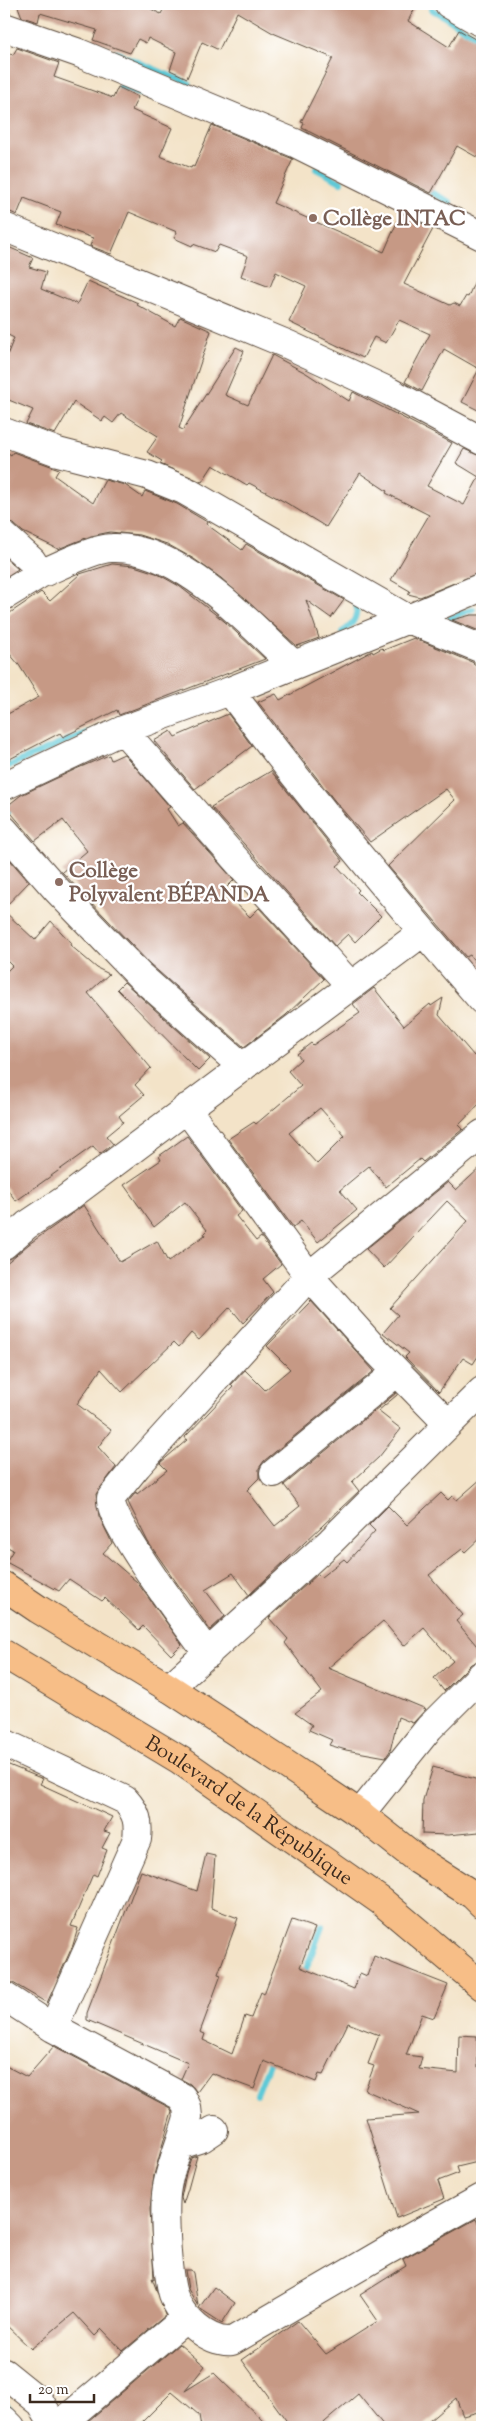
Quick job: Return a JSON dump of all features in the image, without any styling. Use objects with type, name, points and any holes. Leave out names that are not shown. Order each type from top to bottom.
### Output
[{"type":"main road","points":[[4,1586],[38,1610],[169,1688],[360,1814],[418,1860],[479,1895]]},
{"type":"main road","name":"Boulevard de la République","points":[[4,1654],[180,1760],[381,1900],[482,1986]]},
{"type":"street","points":[[449,4],[482,23]]},
{"type":"street","points":[[4,27],[79,53],[296,143],[482,236]]},
{"type":"street","points":[[4,227],[289,345],[390,392],[482,441]]},
{"type":"street","points":[[4,432],[58,452],[147,474],[184,490],[408,619],[482,649]]},
{"type":"street","points":[[4,536],[32,561],[40,574]]},
{"type":"street","points":[[4,596],[40,574],[109,548],[133,548],[164,560],[198,581],[234,610],[294,666]]},
{"type":"street","points":[[4,786],[123,730],[294,666],[482,587]]},
{"type":"street","points":[[230,691],[257,728],[423,932],[482,1000]]},
{"type":"street","points":[[123,730],[238,862],[351,986]]},
{"type":"street","points":[[4,830],[57,890],[139,975],[243,1067]]},
{"type":"street","points":[[7,1235],[66,1199],[423,932]]},
{"type":"street","points":[[186,1108],[309,1276],[397,1372],[448,1424]]},
{"type":"street","points":[[208,1654],[154,1579],[124,1533],[110,1502],[137,1466],[309,1276],[482,1134]]},
{"type":"street","points":[[274,1473],[397,1372]]},
{"type":"street","points":[[169,1688],[324,1547],[482,1391]]},
{"type":"street","points":[[360,1814],[429,1728],[482,1675]]},
{"type":"street","points":[[4,1743],[125,1800],[134,1810],[139,1826],[137,1839],[53,2028]]},
{"type":"street","points":[[5,2002],[182,2097],[187,2107],[188,2116],[167,2187],[167,2247],[174,2295],[186,2318],[213,2339],[222,2342],[232,2341],[388,2250],[482,2198]]},
{"type":"street","points":[[180,2145],[202,2138],[214,2130]]},
{"type":"street","points":[[4,2373],[40,2402],[56,2427],[186,2318]]},
{"type":"street","points":[[4,2420],[11,2427]]},
{"type":"building","points":[[17,4],[141,4],[161,14],[166,4],[417,4],[408,21],[449,47],[459,30],[482,43],[482,160],[457,146],[431,193],[302,128],[304,123],[301,122],[333,58],[273,33],[237,12],[219,50],[202,42],[187,78],[170,70],[176,52],[148,38],[146,43],[138,39],[130,53],[93,40],[97,30],[40,13],[38,22],[22,17]]},
{"type":"building","points":[[17,48],[59,63],[54,77],[113,98],[118,87],[138,97],[132,110],[172,128],[160,156],[191,168],[192,166],[194,167],[212,125],[293,159],[273,203],[384,252],[401,213],[433,229],[404,284],[450,305],[454,303],[460,306],[466,296],[468,297],[482,264],[482,412],[462,402],[479,369],[444,349],[422,391],[405,382],[430,334],[399,320],[386,343],[374,337],[363,358],[289,322],[306,286],[276,272],[270,287],[241,276],[248,256],[219,245],[215,252],[193,244],[192,246],[174,238],[177,232],[129,212],[111,254],[90,246],[93,238],[56,225],[61,212],[24,198],[17,215],[4,209],[4,52],[13,55]]},
{"type":"building","points":[[4,245],[33,258],[29,267],[46,272],[41,289],[77,304],[88,281],[138,303],[137,305],[175,326],[180,317],[211,331],[179,428],[183,430],[236,347],[244,351],[225,395],[248,405],[272,355],[306,373],[349,401],[353,392],[452,443],[427,486],[464,505],[479,477],[456,463],[464,449],[482,457],[481,572],[420,597],[408,594],[410,591],[391,580],[429,515],[386,493],[387,491],[360,473],[326,527],[285,502],[249,483],[247,485],[213,465],[202,482],[160,464],[162,461],[147,452],[158,436],[121,413],[113,423],[105,417],[102,421],[74,402],[55,434],[26,424],[33,410],[4,398],[4,363],[14,338],[4,333]]},
{"type":"building","points":[[4,450],[11,455],[13,452],[59,469],[55,476],[93,503],[105,480],[125,485],[142,497],[145,491],[177,504],[207,522],[206,524],[242,550],[246,544],[344,600],[331,618],[306,600],[319,638],[297,646],[221,578],[194,559],[167,544],[139,535],[110,532],[91,536],[58,549],[23,532],[14,524],[4,521]]},
{"type":"building","points":[[4,557],[18,569],[7,576],[4,573]]},
{"type":"building","points":[[112,564],[134,566],[156,573],[179,586],[224,621],[265,659],[119,715],[117,710],[63,737],[60,733],[4,762],[4,716],[39,697],[19,665],[4,647],[4,617],[41,592],[50,601],[80,574]]},
{"type":"building","points":[[471,615],[482,615],[482,632],[452,620]]},
{"type":"building","points":[[414,638],[474,663],[482,670],[482,972],[470,955],[466,957],[388,866],[455,800],[446,789],[370,842],[334,800],[258,702],[276,694],[280,700],[372,651],[373,653],[382,648],[384,650]]},
{"type":"building","points":[[228,714],[252,746],[195,789],[154,741],[171,731],[175,737]]},
{"type":"building","points":[[124,754],[170,807],[167,809],[178,826],[183,823],[234,880],[223,891],[250,917],[259,908],[324,979],[286,1015],[244,1047],[150,964],[62,872],[87,851],[63,820],[35,841],[6,807],[21,795],[76,769],[109,755],[111,760]]},
{"type":"building","points":[[271,771],[343,861],[337,866],[359,890],[357,892],[381,916],[355,942],[348,934],[335,946],[211,807]]},
{"type":"building","points":[[4,853],[29,882],[4,908]]},
{"type":"building","points":[[4,911],[35,940],[51,921],[71,943],[70,945],[97,968],[109,974],[88,993],[151,1068],[135,1085],[144,1095],[119,1116],[123,1122],[106,1136],[113,1144],[100,1154],[93,1146],[16,1201],[4,1185],[4,974],[12,966],[4,958]]},
{"type":"building","points":[[124,982],[210,1059],[198,1071],[117,989]]},
{"type":"building","points":[[374,988],[404,1026],[430,1004],[431,1006],[443,998],[439,1015],[474,1056],[482,1048],[482,1101],[459,1125],[463,1129],[423,1162],[420,1159],[386,1187],[369,1166],[340,1190],[357,1210],[318,1242],[301,1221],[293,1227],[228,1139],[254,1122],[256,1124],[301,1086],[288,1071],[301,1059],[297,1054],[311,1043],[313,1045],[360,1013],[353,1004]],"holes":[[[320,1108],[345,1136],[317,1164],[289,1133]]]},
{"type":"building","points":[[187,1136],[242,1211],[236,1216],[256,1241],[261,1237],[281,1264],[263,1279],[273,1292],[243,1323],[230,1307],[199,1340],[191,1333],[179,1347],[174,1342],[122,1392],[101,1369],[77,1404],[111,1430],[98,1447],[116,1467],[96,1494],[99,1516],[112,1543],[103,1553],[137,1582],[182,1644],[171,1655],[143,1626],[139,1630],[105,1598],[102,1601],[69,1579],[59,1591],[6,1562],[13,1550],[4,1545],[4,1265],[29,1244],[84,1205],[120,1262],[157,1241],[168,1262],[205,1235],[204,1233],[207,1230],[185,1202],[154,1227],[124,1185],[161,1160],[159,1156]]},
{"type":"building","points":[[482,1166],[482,1350],[473,1364],[463,1358],[439,1392],[405,1357],[409,1353],[383,1333],[398,1315],[390,1308],[468,1221],[447,1201],[384,1268],[366,1249],[448,1182],[456,1190]]},
{"type":"building","points":[[311,1301],[374,1371],[264,1461],[259,1468],[259,1478],[247,1490],[275,1526],[300,1506],[284,1485],[396,1393],[397,1395],[378,1411],[401,1429],[379,1457],[352,1482],[359,1491],[249,1595],[233,1573],[205,1590],[225,1616],[210,1630],[148,1542],[128,1502],[136,1492],[137,1494],[167,1470],[160,1463],[187,1440],[185,1437],[233,1387],[231,1385],[245,1370],[265,1390],[290,1369],[267,1346]]},
{"type":"building","points":[[482,1478],[482,1536],[465,1552],[462,1549],[429,1575],[463,1615],[456,1621],[482,1652],[482,1660],[471,1664],[444,1691],[434,1678],[453,1661],[424,1628],[404,1646],[383,1621],[328,1668],[426,1709],[413,1723],[398,1717],[390,1751],[386,1757],[329,1745],[332,1740],[309,1730],[312,1725],[295,1713],[322,1692],[285,1643],[288,1639],[269,1618],[318,1574],[321,1577],[344,1559],[347,1562],[375,1531],[369,1525],[388,1506],[407,1525],[441,1493],[448,1500],[452,1496],[457,1500]]},
{"type":"building","points":[[4,1763],[43,1779],[40,1784],[112,1817],[104,1831],[110,1833],[102,1848],[107,1850],[97,1876],[93,1874],[71,1926],[78,1928],[73,1945],[47,2003],[13,1983],[4,1981]]},
{"type":"building","points":[[433,1767],[482,1781],[482,1813],[479,1832],[448,1835],[422,1834],[423,1800]]},
{"type":"building","points":[[206,1854],[215,1856],[211,1908],[238,1918],[218,1974],[221,1975],[200,2032],[205,2034],[203,2040],[232,2054],[245,2016],[251,2018],[261,1992],[264,1994],[292,1920],[315,1928],[300,1967],[354,1989],[360,1973],[367,1976],[374,1956],[448,1985],[434,2018],[422,2014],[406,2055],[422,2057],[419,2069],[458,2073],[459,2035],[477,2036],[478,2067],[482,2066],[482,2161],[457,2167],[459,2173],[438,2181],[444,2199],[397,2218],[366,2118],[419,2114],[365,2090],[374,2066],[368,2064],[379,2035],[348,2023],[323,2075],[319,2074],[316,2082],[264,2061],[254,2089],[211,2073],[197,2092],[190,2084],[181,2079],[188,2063],[87,2020],[87,2013],[141,1871],[197,1891]]},
{"type":"building","points":[[54,2046],[170,2108],[172,2111],[154,2175],[150,2209],[154,2279],[152,2278],[166,2315],[123,2351],[102,2329],[95,2336],[74,2313],[31,2349],[4,2323],[4,2065],[27,2077]]},
{"type":"building","points":[[197,2156],[183,2204],[181,2198],[186,2173],[191,2158]]},
{"type":"building","points":[[476,2219],[482,2234],[482,2411],[463,2416],[456,2398],[422,2427],[385,2427],[358,2394],[319,2427],[291,2427],[242,2360],[298,2321],[326,2354],[378,2321],[360,2295],[406,2266],[403,2259]]},
{"type":"building","points":[[185,2270],[191,2270],[193,2273],[198,2306],[188,2289]]},
{"type":"building","points":[[214,2287],[235,2303],[222,2323],[199,2308]]},
{"type":"building","points":[[179,2344],[205,2366],[185,2391],[214,2373],[269,2427],[201,2427],[199,2415],[172,2392],[137,2427],[81,2427]]},
{"type":"waterway","points":[[431,9],[479,38]]},
{"type":"waterway","points":[[115,52],[189,84]]},
{"type":"waterway","points":[[120,86],[151,97]]},
{"type":"waterway","points":[[345,152],[369,163]]},
{"type":"waterway","points":[[316,169],[341,182]]},
{"type":"waterway","points":[[432,193],[450,202]]},
{"type":"waterway","points":[[342,632],[350,626],[355,618],[357,609],[355,599]]},
{"type":"waterway","points":[[450,618],[473,609]]},
{"type":"waterway","points":[[4,768],[90,731]]},
{"type":"waterway","points":[[7,812],[6,800],[11,792]]},
{"type":"waterway","points":[[303,1977],[322,1927]]},
{"type":"waterway","points":[[257,2094],[272,2056]]},
{"type":"waterway","points":[[4,2401],[13,2414]]},
{"type":"place","name":"Collège INTAC","points":[[313,218]]},
{"type":"place","name":"Collège Polyvalent BÉPANDA","points":[[59,882]]}]
